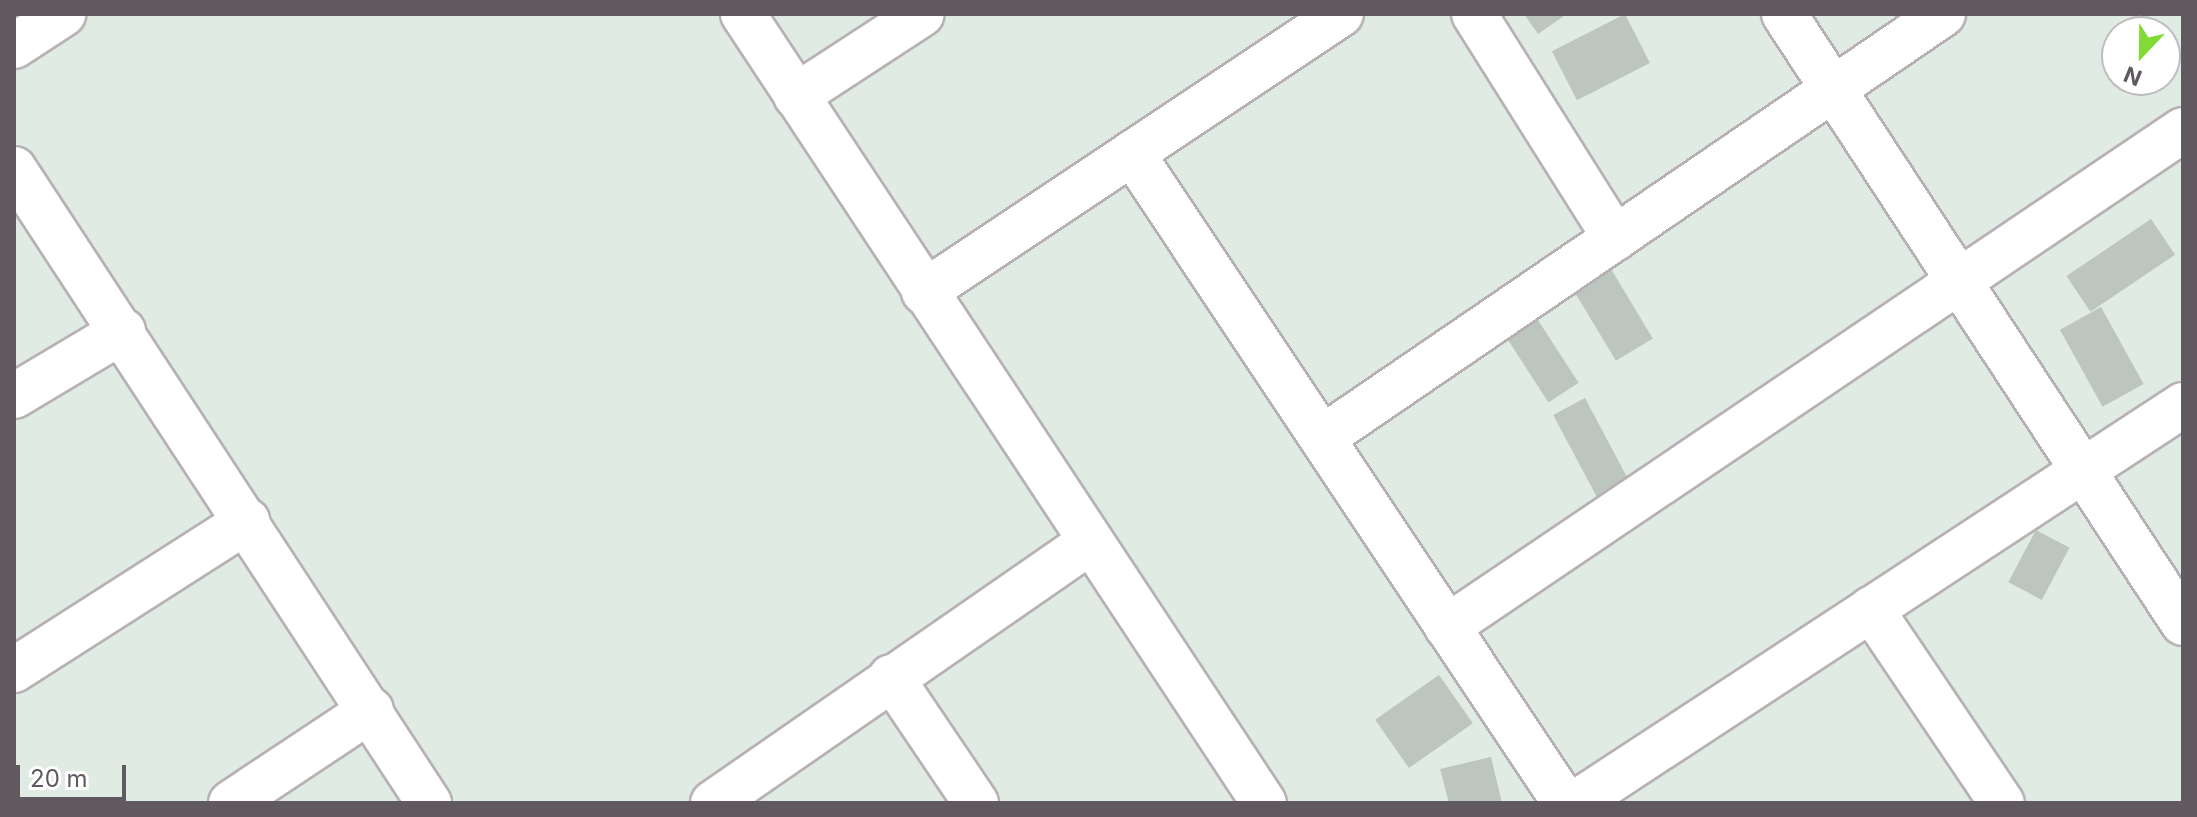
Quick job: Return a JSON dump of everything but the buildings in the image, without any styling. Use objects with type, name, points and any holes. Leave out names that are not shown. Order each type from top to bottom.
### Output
[{"type":"street","points":[[14,46],[63,14]]},
{"type":"street","points":[[743,14],[1088,543],[1264,803]]},
{"type":"street","points":[[796,96],[922,14]]},
{"type":"street","points":[[924,292],[1341,14]]},
{"type":"street","points":[[1474,14],[1615,238]]},
{"type":"street","points":[[1784,14],[2183,623]]},
{"type":"street","points":[[1322,438],[1943,14]]},
{"type":"street","points":[[1447,627],[1963,283],[2183,130]]},
{"type":"street","points":[[1132,153],[1565,803]]},
{"type":"street","points":[[14,169],[123,331],[429,803]]},
{"type":"street","points":[[14,396],[123,331]]},
{"type":"street","points":[[1576,803],[2183,405]]},
{"type":"street","points":[[14,670],[247,521]]},
{"type":"street","points":[[713,803],[1088,543]]},
{"type":"street","points":[[1871,609],[2002,803]]},
{"type":"street","points":[[891,677],[976,803]]},
{"type":"street","points":[[231,803],[371,710]]}]
